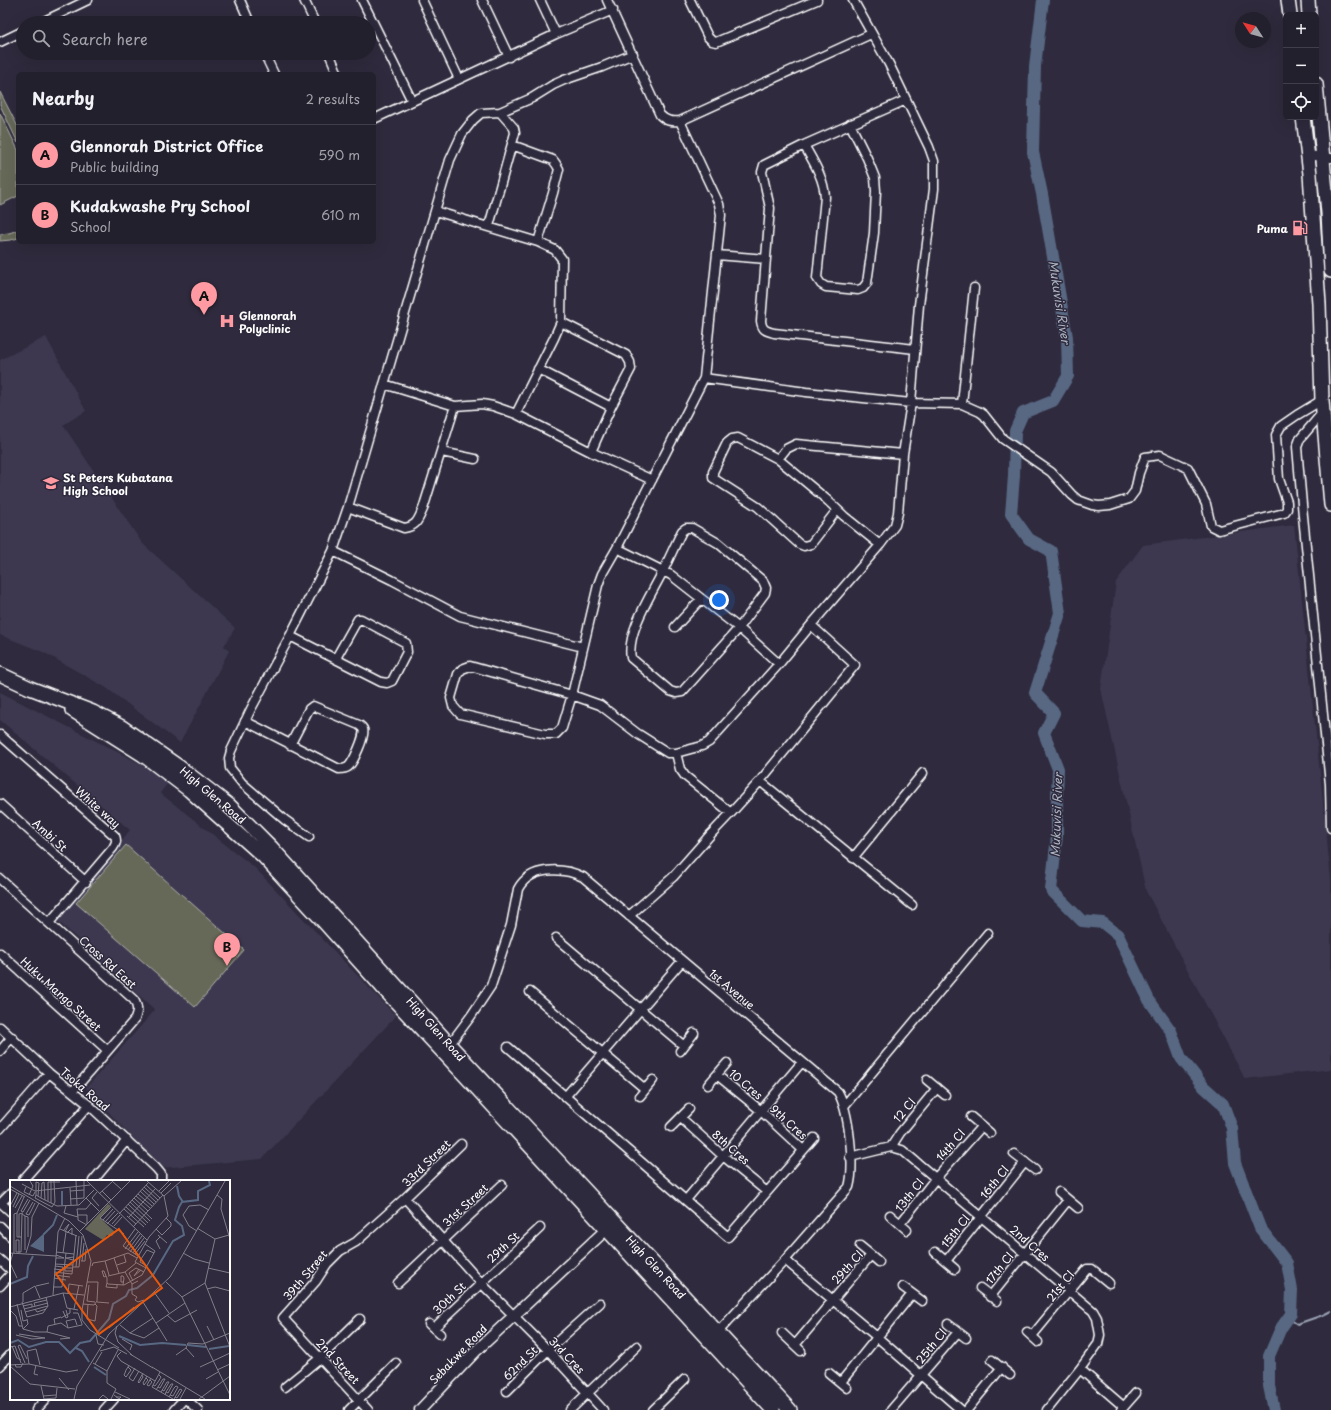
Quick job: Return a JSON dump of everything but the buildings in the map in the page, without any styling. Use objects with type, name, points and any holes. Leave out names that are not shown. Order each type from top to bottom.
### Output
[{"type":"main road","points":[[1288,0],[1290,12]]},
{"type":"main road","points":[[1308,0],[1309,12]]},
{"type":"main road","points":[[1319,104],[1327,158],[1331,271]]},
{"type":"main road","points":[[1303,120],[1308,155],[1319,304],[1323,406],[1331,505]]},
{"type":"main road","name":"High Glen Road","points":[[0,674],[47,694],[143,755],[189,790],[264,857],[324,922],[386,993],[446,1048],[496,1108],[610,1226],[717,1333],[790,1410]]},
{"type":"main road","name":"High Glen Road","points":[[610,1226],[773,1410]]},
{"type":"street","points":[[55,16],[88,0]]},
{"type":"street","points":[[240,0],[247,16]]},
{"type":"street","points":[[304,0],[312,16]]},
{"type":"street","points":[[362,0],[370,16]]},
{"type":"street","points":[[422,0],[459,79]]},
{"type":"street","points":[[482,0],[509,56]]},
{"type":"street","points":[[540,0],[556,34]]},
{"type":"street","points":[[607,0],[660,115],[668,121],[680,121],[871,34]]},
{"type":"street","points":[[690,0],[708,37],[716,42],[816,0]]},
{"type":"street","points":[[680,121],[719,204],[721,215],[704,378],[617,548],[602,574],[582,647],[572,695],[562,728],[556,734],[545,734],[460,714],[453,706],[451,698],[458,674],[462,669],[470,666],[572,695],[600,704],[638,734],[668,753],[676,753],[702,746],[709,742],[779,664],[810,625],[880,545],[895,525],[898,513],[903,454],[911,403],[919,305],[934,189],[934,161],[929,147],[889,64],[853,0]]},
{"type":"street","points":[[376,118],[556,34],[612,10]]},
{"type":"street","points":[[376,28],[412,101]]},
{"type":"street","points":[[0,42],[16,34]]},
{"type":"street","points":[[309,837],[285,820],[242,783],[230,768],[229,758],[245,721],[333,551],[348,507],[450,160],[462,134],[473,120],[481,113],[500,112],[532,98],[564,80],[602,67],[633,54]]},
{"type":"street","points":[[267,60],[273,72]]},
{"type":"street","points":[[332,60],[337,72]]},
{"type":"street","points":[[906,100],[766,162],[762,172],[770,208],[761,321],[762,328],[764,330],[774,333],[916,349]]},
{"type":"street","points":[[489,226],[515,132],[514,128],[500,112]]},
{"type":"street","points":[[804,145],[818,169],[825,189],[817,278],[818,281],[826,287],[858,290],[863,288],[867,283],[874,233],[876,191],[875,178],[850,124]]},
{"type":"street","points":[[512,145],[553,160],[559,169],[554,193],[538,242]]},
{"type":"street","points":[[1308,155],[1327,158]]},
{"type":"street","points":[[435,211],[538,242],[555,250],[562,259],[561,322],[516,414]]},
{"type":"street","points":[[717,255],[766,259]]},
{"type":"street","points":[[962,404],[974,288]]},
{"type":"street","points":[[561,322],[626,355],[630,362],[631,369],[591,452]]},
{"type":"street","points":[[538,369],[611,408]]},
{"type":"street","points":[[704,378],[806,392],[911,403],[962,404],[984,415],[1003,439],[1051,472],[1078,500],[1099,506],[1110,505],[1129,499],[1135,491],[1138,473],[1145,457],[1160,455],[1188,468],[1206,504],[1211,526],[1219,530],[1284,513],[1287,509],[1287,502],[1280,479],[1276,435],[1281,426],[1297,414],[1323,406]]},
{"type":"street","points":[[384,384],[455,406],[482,404],[516,414],[591,452],[652,480]]},
{"type":"street","points":[[348,507],[404,528],[413,527],[423,509],[442,452],[455,406]]},
{"type":"street","points":[[1323,406],[1300,439],[1297,447],[1330,784],[1331,828]]},
{"type":"street","points":[[837,510],[811,544],[804,546],[799,544],[758,507],[713,478],[713,472],[727,443],[732,438],[738,438],[778,459],[880,545]]},
{"type":"street","points":[[778,459],[786,449],[796,444],[903,454]]},
{"type":"street","points":[[442,452],[475,459]]},
{"type":"street","points":[[692,528],[718,543],[763,581],[766,588],[765,593],[739,628],[682,692],[676,693],[670,691],[631,658],[630,652],[635,626],[663,571],[682,530],[692,528]]},
{"type":"street","points":[[617,548],[671,575],[739,628],[779,664]]},
{"type":"street","points":[[333,551],[460,616],[582,647]]},
{"type":"street","points":[[675,626],[701,599]]},
{"type":"street","points":[[290,636],[381,682],[387,683],[392,681],[407,652],[407,648],[406,643],[361,619],[358,619],[336,658]]},
{"type":"street","points":[[629,916],[673,877],[710,834],[760,781],[855,665],[810,625]]},
{"type":"street","points":[[245,721],[290,745],[339,769],[350,766],[361,744],[364,734],[363,729],[359,725],[313,706],[309,709],[290,745]]},
{"type":"street","name":"White way","points":[[0,735],[115,836],[117,842],[86,882],[49,923]]},
{"type":"street","points":[[676,753],[680,769],[685,776],[731,813]]},
{"type":"street","points":[[853,858],[923,773]]},
{"type":"street","points":[[760,781],[912,905]]},
{"type":"street","name":"Ambi St","points":[[0,804],[86,882]]},
{"type":"street","name":"1st Avenue","points":[[446,1048],[471,1016],[490,986],[511,925],[518,890],[526,879],[544,871],[567,871],[574,872],[584,877],[838,1092],[845,1105],[849,1132],[851,1178],[849,1186],[785,1260],[717,1333]]},
{"type":"street","name":"Cross Rd East","points":[[0,879],[134,1000],[137,1005],[138,1011],[135,1019],[73,1091]]},
{"type":"street","points":[[845,1105],[988,933]]},
{"type":"street","points":[[556,938],[640,1008],[682,1048],[694,1033]]},
{"type":"street","name":"Huku Mango Street","points":[[0,954],[108,1050]]},
{"type":"street","points":[[565,1097],[602,1052],[682,961]]},
{"type":"street","points":[[530,992],[602,1052],[643,1092],[653,1080]]},
{"type":"street","name":"Tsoka Road","points":[[0,1027],[49,1073],[89,1105],[156,1168],[161,1174],[161,1180]]},
{"type":"street","points":[[0,1051],[12,1037]]},
{"type":"street","points":[[508,1048],[728,1237],[814,1138]]},
{"type":"street","points":[[686,1200],[760,1110],[802,1062]]},
{"type":"street","points":[[708,1085],[727,1063]]},
{"type":"street","points":[[0,1129],[49,1073]]},
{"type":"street","name":"10 Cres","points":[[717,1075],[760,1110]]},
{"type":"street","points":[[927,1080],[945,1095]]},
{"type":"street","name":"12 Cl","points":[[890,1147],[937,1088]]},
{"type":"street","points":[[23,1180],[89,1105]]},
{"type":"street","points":[[671,1127],[689,1109]]},
{"type":"street","name":"9th Cres","points":[[760,1110],[803,1150]]},
{"type":"street","points":[[971,1117],[990,1133]]},
{"type":"street","name":"8th Cres","points":[[681,1118],[723,1156],[767,1192]]},
{"type":"street","name":"14th Cl","points":[[935,1179],[982,1126]]},
{"type":"street","points":[[94,1180],[126,1140]]},
{"type":"street","name":"33rd Street","points":[[356,1242],[405,1198],[461,1144]]},
{"type":"street","points":[[850,1157],[890,1147]]},
{"type":"street","name":"2nd Cres","points":[[890,1147],[902,1150],[1093,1311],[1097,1318],[1100,1335],[1098,1344],[1047,1410]]},
{"type":"street","points":[[1014,1154],[1036,1170]]},
{"type":"street","name":"16th Cl","points":[[981,1216],[1024,1162]]},
{"type":"street","name":"13th Cl","points":[[900,1224],[935,1179]]},
{"type":"street","name":"31st Street","points":[[398,1282],[502,1185]]},
{"type":"street","points":[[1059,1192],[1078,1208]]},
{"type":"street","points":[[10,1194],[1,1203],[10,1211]]},
{"type":"street","name":"3rd Cres","points":[[405,1198],[480,1283],[548,1350],[603,1410]]},
{"type":"street","name":"17th Cl","points":[[980,1288],[993,1299],[1025,1253],[1068,1200]]},
{"type":"street","points":[[890,1214],[907,1230]]},
{"type":"street","name":"15th Cl","points":[[946,1261],[981,1216]]},
{"type":"street","points":[[0,1226],[10,1235]]},
{"type":"street","name":"Sebakwe Road","points":[[420,1410],[476,1351],[610,1226]]},
{"type":"street","name":"29th St","points":[[480,1283],[540,1228]]},
{"type":"street","name":"39th Street","points":[[291,1328],[283,1318],[316,1281],[327,1264],[340,1251],[356,1242]]},
{"type":"street","points":[[860,1246],[871,1255]]},
{"type":"street","points":[[935,1252],[955,1269]]},
{"type":"street","name":"29th Cl","points":[[782,1333],[798,1348],[833,1300],[871,1255],[879,1262]]},
{"type":"street","points":[[0,1260],[10,1269]]},
{"type":"street","points":[[785,1260],[922,1375],[961,1410]]},
{"type":"street","name":"21st Cl","points":[[1032,1337],[1087,1269],[1089,1268],[1109,1283]]},
{"type":"street","points":[[0,1286],[10,1275]]},
{"type":"street","name":"30th St","points":[[440,1334],[431,1326],[480,1283]]},
{"type":"street","points":[[903,1286],[922,1301]]},
{"type":"street","points":[[829,1373],[844,1385],[877,1337],[912,1294]]},
{"type":"street","name":"62nd St","points":[[507,1391],[548,1350],[600,1303]]},
{"type":"street","points":[[285,1387],[320,1358],[360,1319]]},
{"type":"street","points":[[948,1324],[966,1338]]},
{"type":"street","name":"2nd Street","points":[[291,1328],[368,1410]]},
{"type":"street","name":"25th Cl","points":[[891,1410],[958,1332]]},
{"type":"street","points":[[570,1410],[637,1346]]},
{"type":"street","points":[[0,1366],[10,1355]]},
{"type":"street","points":[[992,1360],[1010,1375]]},
{"type":"street","points":[[349,1410],[396,1363]]},
{"type":"street","points":[[968,1410],[1002,1368]]},
{"type":"street","points":[[1080,1369],[1123,1408],[1136,1393]]},
{"type":"street","points":[[653,1410],[685,1379]]},
{"type":"street","points":[[36,1410],[45,1400]]},
{"type":"street","points":[[104,1410],[113,1400]]},
{"type":"street","points":[[174,1410],[184,1400]]},
{"type":"street","points":[[186,1400],[198,1410]]},
{"type":"shaded area","name":"St Peters Kubatana High School","points":[[46,337],[86,411],[63,425],[142,543],[235,628],[224,646],[229,651],[180,743],[105,687],[43,652],[0,635],[0,360]]},
{"type":"shaded area","points":[[1294,525],[1331,879],[1331,1069],[1245,1079],[1146,891],[1101,689],[1116,582],[1143,545]]},
{"type":"shaded area","points":[[0,692],[139,763],[168,783],[160,793],[255,868],[396,1016],[262,1159],[161,1168],[86,1088],[155,1010],[58,921],[130,830],[0,720]]},
{"type":"green space","points":[[0,92],[16,123],[16,139],[0,105]]},
{"type":"green space","points":[[0,113],[16,146],[16,197],[0,205]]},
{"type":"green space","points":[[16,231],[16,239],[0,241],[0,234]]},
{"type":"green space","points":[[126,845],[244,950],[195,1007],[76,903]]},
{"type":"waterway","name":"Mukuvisi River","points":[[1043,0],[1035,66],[1033,152],[1042,194],[1067,337],[1068,376],[1053,401],[1023,413],[1015,431],[1011,514],[1029,539],[1051,551],[1060,613],[1035,693],[1054,713],[1044,733],[1058,769],[1057,836],[1051,890],[1082,921],[1103,923],[1118,935],[1149,1000],[1171,1031],[1181,1058],[1204,1087],[1223,1104],[1232,1128],[1235,1163],[1260,1228],[1287,1263],[1292,1290],[1291,1314],[1281,1328],[1269,1356],[1269,1386],[1274,1410]]},
{"type":"waterway","points":[[1288,1318],[1297,1324],[1331,1311]]},
{"type":"place","name":"Puma","points":[[1300,228]]},
{"type":"place","name":"Glennorah District Office","points":[[204,315]]},
{"type":"place","name":"Glennorah Polyclinic","points":[[227,321]]},
{"type":"place","name":"St Peters Kubatana High School","points":[[51,483]]},
{"type":"place","name":"Kudakwashe Pry School","points":[[227,966]]}]
